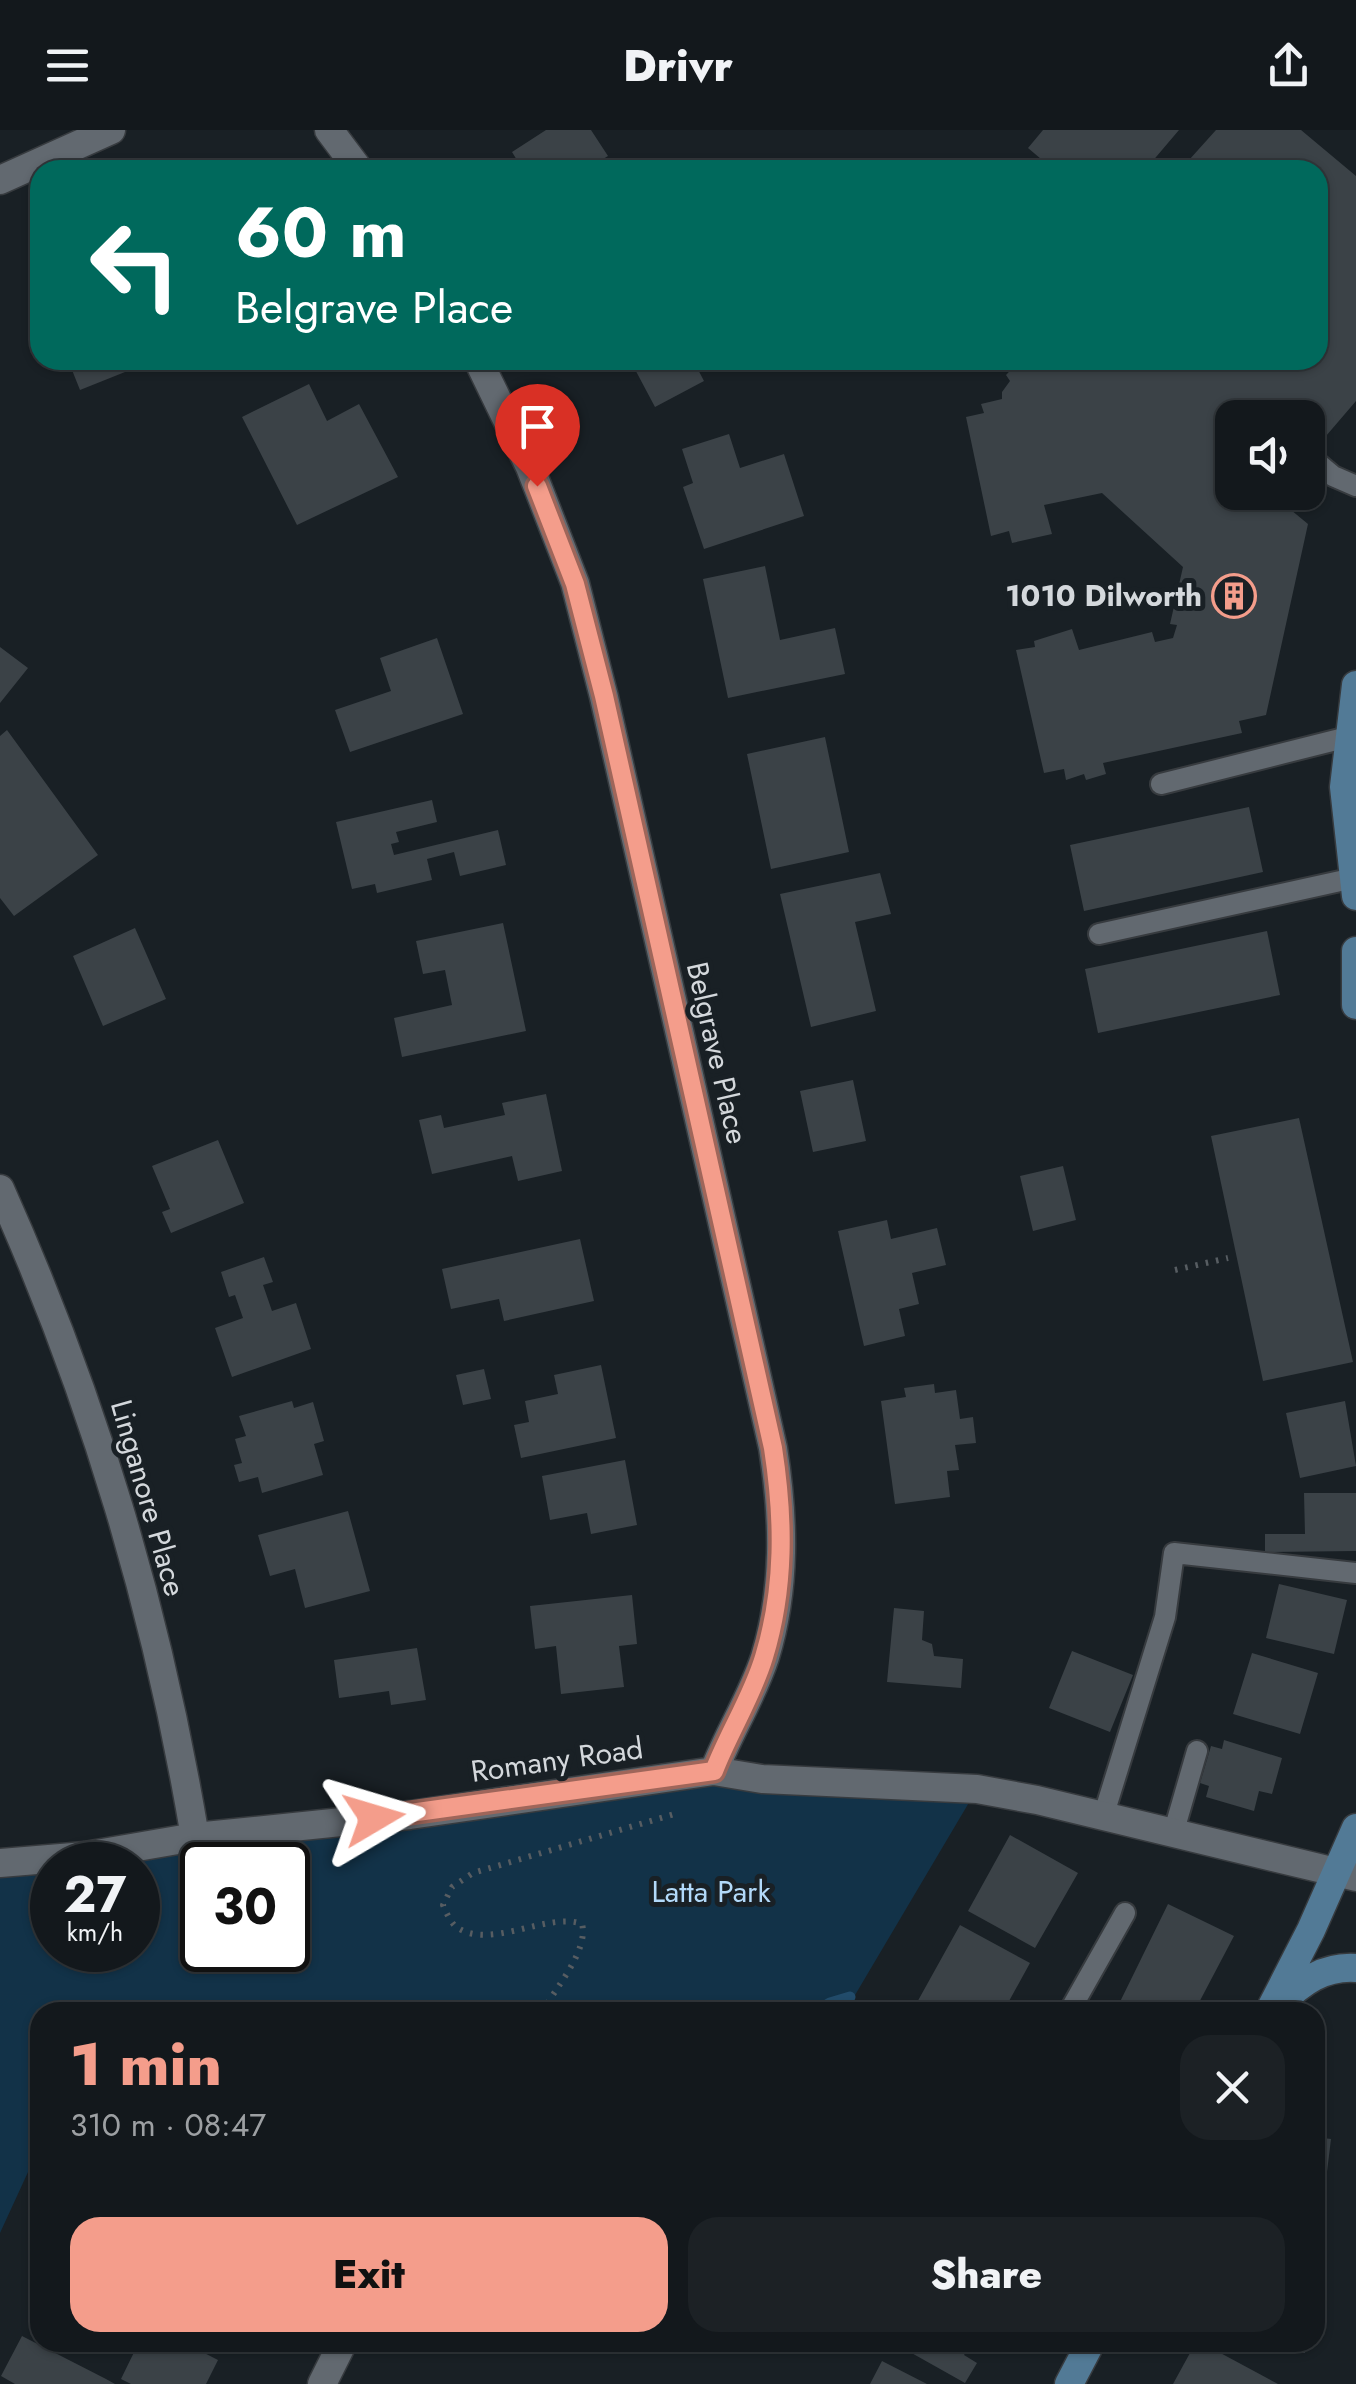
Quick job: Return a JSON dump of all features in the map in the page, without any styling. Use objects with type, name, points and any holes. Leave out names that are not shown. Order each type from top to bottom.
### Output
[{"type":"main road","points":[[1355,887],[1344,787],[1356,685]]},
{"type":"main road","points":[[1356,956],[1356,1005]]},
{"type":"main road","points":[[1276,2002],[1346,1876],[1356,1828]]},
{"type":"main road","points":[[1281,2002],[1303,1981],[1330,1970],[1356,1968]]},
{"type":"main road","points":[[1069,2384],[1086,2352]]},
{"type":"street","points":[[44,160],[111,130]]},
{"type":"street","points":[[330,130],[351,160]]},
{"type":"street","points":[[0,180],[30,166]]},
{"type":"street","name":"Belgrave Place","points":[[483,370],[530,467],[575,584],[604,696],[773,1448],[782,1559],[778,1600],[764,1659],[714,1771]]},
{"type":"street","name":"Linganore Place","points":[[0,1189],[71,1356],[116,1493],[152,1626],[195,1838]]},
{"type":"street","name":"Romany Road","points":[[0,1863],[410,1815],[714,1771],[762,1778],[977,1790],[1346,1876]]},
{"type":"street","points":[[322,2384],[338,2352]]},
{"type":"lane","points":[[1325,469],[1356,486]]},
{"type":"lane","points":[[1161,784],[1348,737]]},
{"type":"lane","points":[[1099,934],[1355,887]]},
{"type":"lane","points":[[1103,1817],[1166,1616],[1174,1553],[1356,1574]]},
{"type":"lane","points":[[1173,1834],[1196,1751]]},
{"type":"lane","points":[[1075,2002],[1125,1912]]},
{"type":"path","points":[[1175,1270],[1228,1258]]},
{"type":"path","points":[[548,2002],[580,1950],[585,1936],[582,1924],[570,1920],[524,1930],[470,1932],[454,1925],[443,1906],[452,1887],[473,1874],[678,1813]]},
{"type":"green space","name":"Latta Park","points":[[714,1771],[977,1789],[851,2002],[30,2002],[30,2168],[0,2233],[0,1863],[30,1859],[30,1972],[160,1972],[160,1842]]},
{"type":"building","points":[[546,130],[591,130],[608,156],[602,160],[517,160],[512,152]]},
{"type":"building","points":[[1043,130],[1179,130],[1154,160],[1042,160],[1028,148]]},
{"type":"building","name":"1010 Dilworth","points":[[1216,130],[1301,130],[1356,176],[1356,401],[1325,437],[1325,400],[1215,400],[1215,510],[1291,510],[1308,524],[1266,715],[1239,721],[1242,733],[1103,763],[1106,774],[1086,780],[1084,774],[1066,780],[1064,769],[1044,773],[1016,650],[1035,647],[1034,641],[1072,629],[1079,650],[1152,632],[1155,642],[1173,638],[1177,625],[1170,624],[1183,567],[1102,493],[1044,505],[1052,534],[1012,543],[1009,531],[991,536],[966,417],[984,413],[981,404],[1002,399],[1010,381],[1006,375],[1011,370],[1328,370],[1328,160],[1189,160]]},
{"type":"building","points":[[72,370],[130,370],[80,390]]},
{"type":"building","points":[[635,370],[698,370],[704,381],[655,407]]},
{"type":"building","points":[[309,384],[327,421],[359,404],[398,477],[297,525],[242,417]]},
{"type":"building","points":[[729,434],[740,468],[784,454],[804,516],[704,549],[683,487],[693,483],[682,449]]},
{"type":"building","points":[[765,566],[780,640],[835,628],[845,674],[728,698],[703,579]]},
{"type":"building","points":[[437,638],[463,714],[350,752],[335,710],[391,691],[380,658]]},
{"type":"building","points":[[0,647],[28,668],[0,703]]},
{"type":"building","points":[[7,730],[98,855],[14,916],[0,898],[0,736]]},
{"type":"building","points":[[825,737],[849,852],[771,869],[747,754]]},
{"type":"building","points":[[432,800],[437,822],[396,832],[399,842],[391,844],[394,855],[498,830],[506,865],[460,876],[454,852],[427,859],[432,880],[377,893],[375,884],[352,889],[336,822]]},
{"type":"building","points":[[1249,807],[1263,872],[1084,911],[1070,845]]},
{"type":"building","points":[[880,873],[891,914],[855,922],[876,1011],[811,1027],[780,894]]},
{"type":"building","points":[[503,923],[526,1031],[402,1057],[394,1018],[452,1005],[445,970],[423,974],[416,941]]},
{"type":"building","points":[[135,928],[166,999],[103,1026],[73,956]]},
{"type":"building","points":[[1267,931],[1280,995],[1098,1033],[1085,969]]},
{"type":"building","points":[[853,1080],[866,1141],[813,1152],[800,1091]]},
{"type":"building","points":[[546,1094],[562,1171],[518,1181],[512,1156],[432,1174],[419,1120],[441,1115],[444,1128],[505,1115],[502,1103]]},
{"type":"building","points":[[1299,1118],[1353,1362],[1263,1381],[1211,1136]]},
{"type":"building","points":[[218,1140],[244,1203],[171,1233],[162,1212],[170,1209],[152,1166]]},
{"type":"building","points":[[1063,1166],[1076,1220],[1033,1231],[1020,1176]]},
{"type":"building","points":[[887,1220],[891,1239],[937,1228],[946,1265],[912,1273],[919,1304],[899,1309],[905,1336],[864,1346],[838,1231]]},
{"type":"building","points":[[580,1239],[594,1301],[504,1321],[499,1299],[451,1309],[442,1269]]},
{"type":"building","points":[[264,1257],[273,1282],[263,1285],[272,1311],[296,1303],[311,1349],[232,1377],[215,1328],[243,1318],[235,1295],[229,1297],[221,1272]]},
{"type":"building","points":[[601,1365],[616,1438],[521,1458],[514,1425],[529,1422],[525,1401],[558,1394],[554,1375]]},
{"type":"building","points":[[484,1369],[491,1399],[463,1405],[456,1375]]},
{"type":"building","points":[[934,1384],[935,1393],[956,1390],[960,1419],[973,1417],[976,1443],[955,1445],[959,1470],[947,1471],[950,1497],[895,1504],[881,1401],[906,1397],[904,1388]]},
{"type":"building","points":[[292,1401],[294,1408],[313,1402],[324,1441],[314,1444],[323,1475],[262,1493],[258,1477],[239,1482],[234,1465],[242,1463],[235,1439],[246,1436],[239,1416]]},
{"type":"building","points":[[1345,1401],[1356,1466],[1300,1478],[1286,1413]]},
{"type":"building","points":[[625,1460],[637,1525],[591,1534],[587,1513],[550,1520],[542,1476]]},
{"type":"building","points":[[1304,1493],[1356,1493],[1356,1551],[1265,1552],[1265,1534],[1305,1534]]},
{"type":"building","points":[[348,1511],[370,1591],[305,1608],[295,1569],[270,1576],[258,1535]]},
{"type":"building","points":[[1279,1584],[1347,1600],[1334,1654],[1266,1638]]},
{"type":"building","points":[[632,1595],[637,1644],[619,1646],[624,1687],[561,1694],[556,1646],[535,1649],[530,1606]]},
{"type":"building","points":[[894,1608],[924,1611],[922,1640],[932,1644],[934,1656],[963,1659],[961,1688],[887,1682]]},
{"type":"building","points":[[417,1648],[426,1700],[391,1705],[389,1691],[339,1698],[334,1660]]},
{"type":"building","points":[[1072,1651],[1133,1675],[1110,1732],[1049,1708]]},
{"type":"building","points":[[1252,1653],[1318,1673],[1300,1734],[1233,1714]]},
{"type":"building","points":[[1224,1740],[1282,1758],[1272,1794],[1259,1791],[1254,1811],[1206,1797],[1209,1786],[1200,1783],[1211,1746],[1222,1749]]},
{"type":"building","points":[[1010,1835],[1078,1873],[1035,1948],[968,1911]]},
{"type":"building","points":[[1168,1904],[1234,1936],[1199,2002],[1120,2002]]},
{"type":"building","points":[[960,1925],[1030,1963],[1009,2002],[917,2002]]},
{"type":"building","points":[[1325,2138],[1331,2139],[1325,2188]]},
{"type":"building","points":[[22,2336],[30,2340],[30,2352],[53,2352],[115,2384],[15,2384],[1,2376]]},
{"type":"building","points":[[134,2352],[202,2352],[218,2360],[206,2384],[131,2384],[121,2379]]},
{"type":"building","points":[[910,2352],[966,2352],[964,2355],[977,2363],[965,2383]]},
{"type":"building","points":[[1191,2352],[1219,2352],[1278,2384],[1173,2384]]},
{"type":"building","points":[[882,2361],[927,2384],[870,2384]]},
{"type":"waterway","points":[[833,2002],[850,1997]]},
{"type":"place","name":"1010 Dilworth","points":[[1234,596]]},
{"type":"route","points":[[374,1818],[714,1771],[764,1659],[778,1600],[782,1559],[773,1448],[604,696],[575,584],[537,486]]}]
